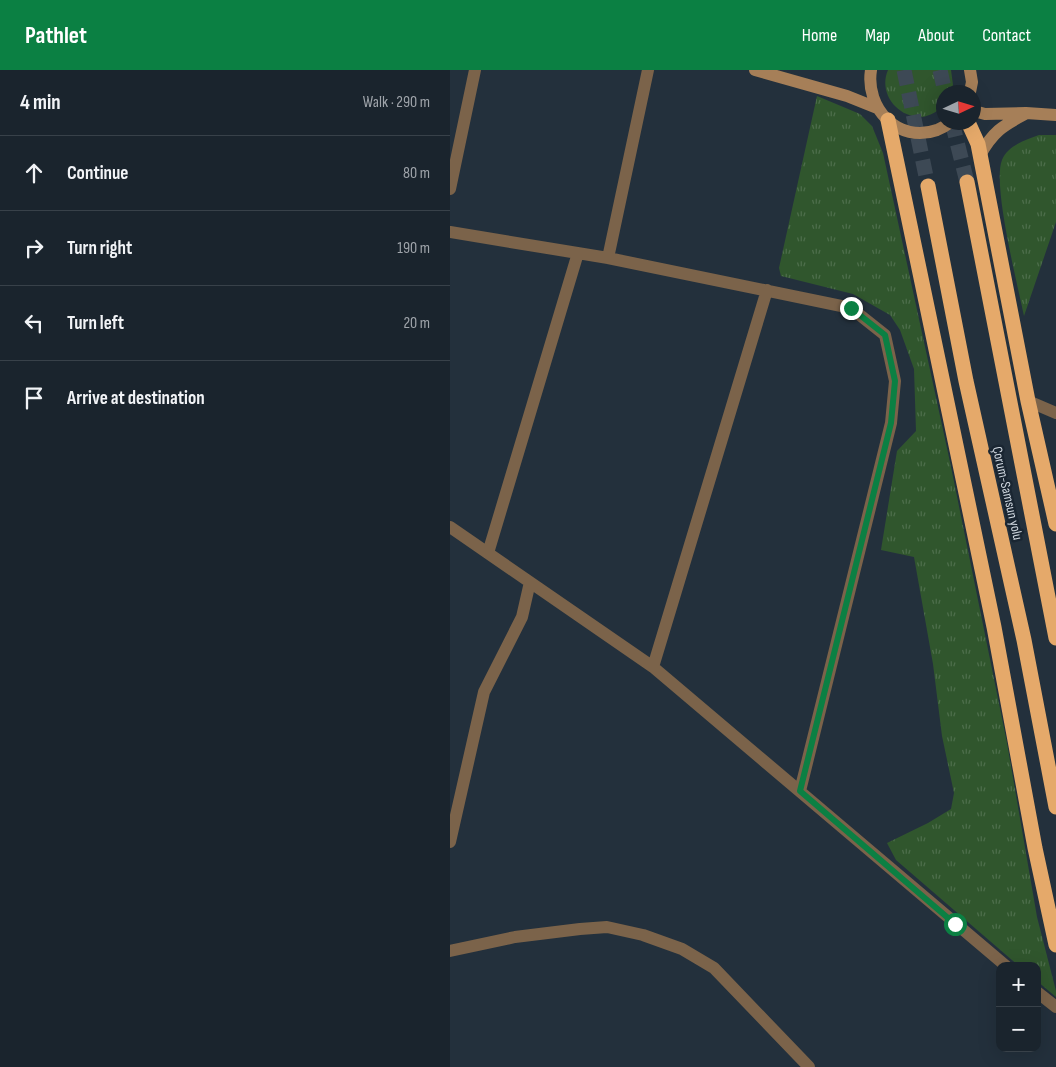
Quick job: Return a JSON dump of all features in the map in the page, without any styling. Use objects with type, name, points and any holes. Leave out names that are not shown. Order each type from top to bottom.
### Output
[{"type":"highway","points":[[888,120],[994,627],[1034,848],[1056,945]]},
{"type":"highway","points":[[972,130],[978,144],[1028,401],[1056,524]]},
{"type":"highway","name":"Çorum-Samsun yolu","points":[[967,182],[1056,638]]},
{"type":"highway","name":"Çorum-Samsun yolu","points":[[928,186],[966,381],[1024,640],[1056,806]]},
{"type":"main road","points":[[755,70],[847,96],[877,108]]},
{"type":"main road","points":[[871,70],[869,81],[871,95],[877,108],[888,120],[903,129],[920,133],[937,130]]},
{"type":"main road","points":[[970,70],[971,85]]},
{"type":"main road","points":[[981,113],[1056,115]]},
{"type":"main road","points":[[980,155],[989,139],[998,130],[1026,113]]},
{"type":"street","points":[[450,189],[475,70]]},
{"type":"street","points":[[608,258],[648,70]]},
{"type":"street","points":[[450,232],[608,258],[851,308],[885,335],[895,381],[891,423],[800,791]]},
{"type":"street","points":[[488,553],[578,253]]},
{"type":"street","points":[[653,667],[767,290]]},
{"type":"street","points":[[1028,401],[1056,413]]},
{"type":"street","points":[[450,526],[653,667],[1001,962]]},
{"type":"street","points":[[450,842],[484,692],[522,617],[530,582]]},
{"type":"street","points":[[450,950],[515,937],[580,929],[607,927],[643,934],[682,949],[714,968],[809,1067]]},
{"type":"street","points":[[1041,995],[1056,1007]]},
{"type":"green space","points":[[888,70],[951,70],[953,85],[936,85],[936,112],[922,117],[913,116],[898,109],[888,95],[886,79]]},
{"type":"green space","points":[[817,96],[860,114],[872,126],[883,153],[950,462],[1007,743],[1037,917],[1056,997],[1041,984],[1041,962],[1014,962],[896,860],[887,843],[928,823],[951,809],[954,793],[942,736],[933,664],[914,557],[881,550],[897,451],[916,431],[914,369],[900,330],[890,315],[853,294],[781,276],[779,268]]},
{"type":"green space","points":[[1039,135],[1056,135],[1056,222],[1024,316],[1003,212],[1000,173],[1002,160],[1008,150]]},
{"type":"tunnel","points":[[904,70],[928,186]]},
{"type":"tunnel","points":[[940,70],[943,85]]},
{"type":"tunnel","points":[[954,130],[967,182]]},
{"type":"route","points":[[851,308],[885,335],[895,381],[891,423],[800,791],[955,924]]}]
